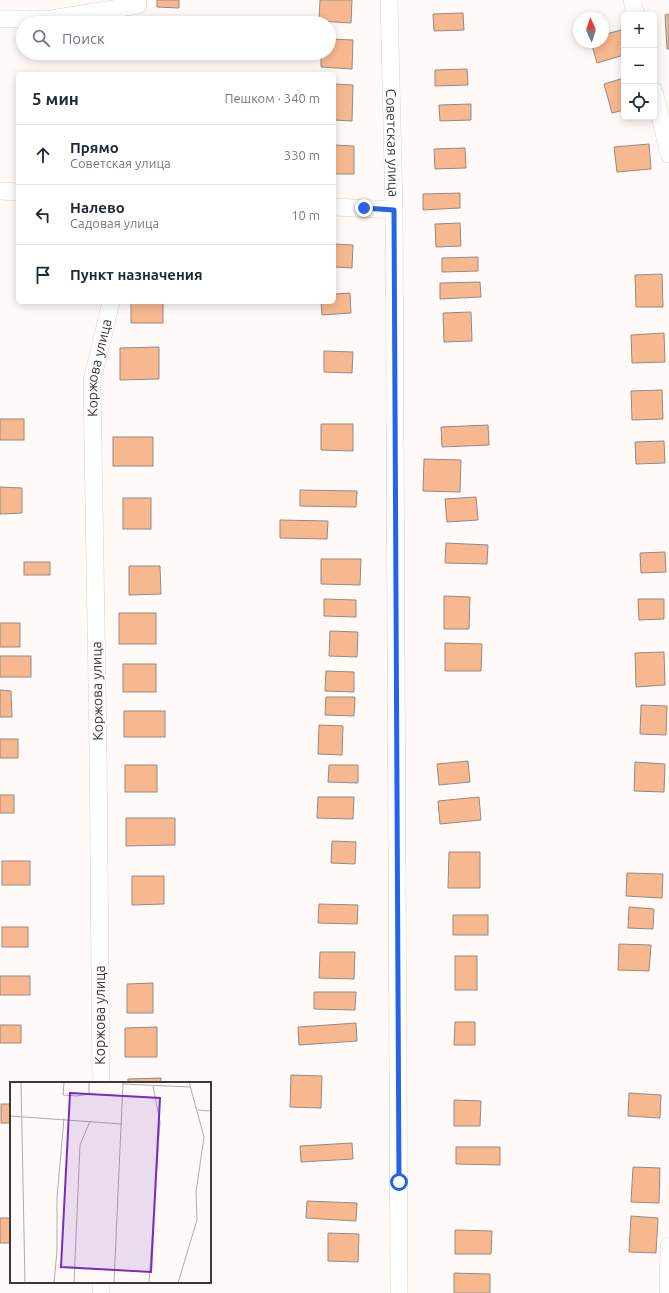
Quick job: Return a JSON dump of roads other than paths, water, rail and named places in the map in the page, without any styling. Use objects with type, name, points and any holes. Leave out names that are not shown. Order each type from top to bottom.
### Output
[{"type":"street","points":[[70,16],[138,5],[138,0]]},
{"type":"street","name":"Советская улица","points":[[389,0],[394,210],[399,1293]]},
{"type":"street","points":[[632,0],[635,12]]},
{"type":"street","points":[[0,19],[16,19]]},
{"type":"street","points":[[657,104],[669,154]]},
{"type":"street","points":[[0,192],[16,192]]},
{"type":"street","points":[[336,207],[394,210]]},
{"type":"street","name":"Коржова улица","points":[[101,1082],[98,747],[92,381],[111,304]]},
{"type":"street","points":[[668,1293],[669,1246]]}]
